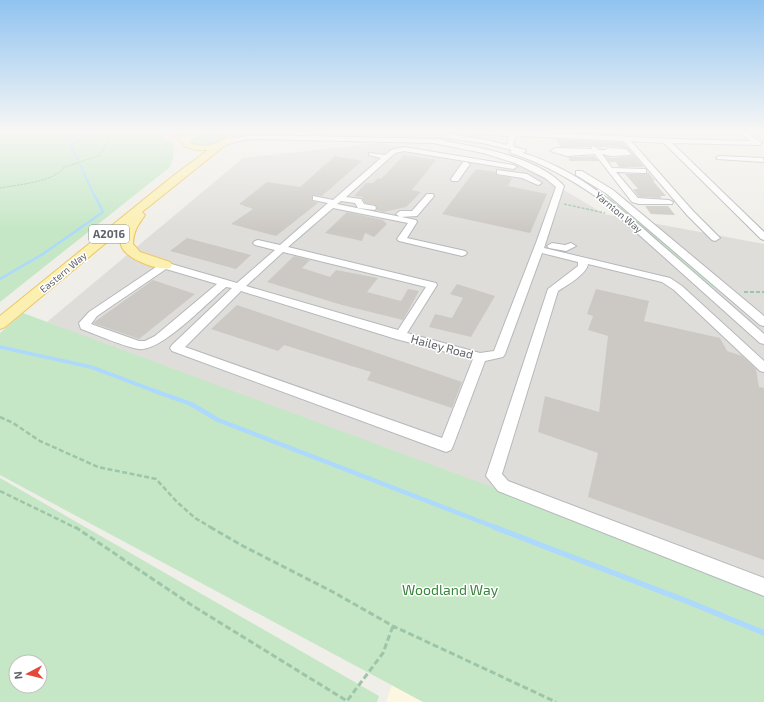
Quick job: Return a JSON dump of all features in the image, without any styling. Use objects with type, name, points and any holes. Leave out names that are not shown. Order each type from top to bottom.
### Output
[{"type":"main road","name":"Eastern Way","points":[[0,311],[184,165]]},
{"type":"main road","name":"Eastern Way","points":[[0,324],[177,178],[195,165]]},
{"type":"main road","points":[[165,265],[138,257],[129,250],[126,243],[126,236],[129,229],[139,216],[177,178]]},
{"type":"street","name":"Hailey Road","points":[[239,288],[376,165]]},
{"type":"street","points":[[455,179],[465,165]]},
{"type":"street","points":[[470,165],[472,167],[524,176],[538,183]]},
{"type":"street","name":"Hailey Road","points":[[486,165],[542,173]]},
{"type":"street","name":"Hailey Road","points":[[165,265],[223,284],[400,336],[480,357],[499,354],[540,246],[560,186],[542,173],[524,165]]},
{"type":"street","name":"Yarnton Way","points":[[546,165],[572,178],[601,196],[764,340]]},
{"type":"street","name":"Yarnton Way","points":[[562,165],[593,180],[606,189],[764,322]]},
{"type":"street","points":[[605,165],[635,200],[639,202],[670,202]]},
{"type":"street","points":[[648,165],[690,213],[715,238]]},
{"type":"street","points":[[689,165],[764,237]]},
{"type":"street","points":[[610,170],[643,170]]},
{"type":"street","points":[[367,172],[378,174]]},
{"type":"street","points":[[334,202],[358,201],[361,206],[406,215],[414,214],[430,196]]},
{"type":"street","points":[[316,198],[413,222],[402,239],[462,253]]},
{"type":"street","points":[[262,241],[432,285],[400,336]]},
{"type":"street","points":[[540,246],[566,248],[571,246]]},
{"type":"street","points":[[540,246],[584,260],[666,280],[678,288],[764,368]]},
{"type":"street","points":[[584,260],[583,266],[568,280],[553,289],[494,476],[503,486],[764,587]]},
{"type":"street","points":[[165,265],[93,314],[85,323],[85,326],[138,346],[147,345],[159,338],[223,284]]},
{"type":"street","points":[[239,288],[176,348],[446,446],[480,357]]},
{"type":"street","points":[[710,292],[729,292]]},
{"type":"path","points":[[0,188],[47,179],[60,173],[63,168],[72,165]]},
{"type":"path","points":[[555,202],[595,211]]},
{"type":"path","points":[[729,292],[764,292]]},
{"type":"path","points":[[0,417],[13,423],[40,441],[98,467],[156,479],[177,502],[195,518],[243,546],[333,592],[393,626],[556,702]]},
{"type":"path","points":[[0,492],[71,524],[193,606],[347,701],[382,653],[393,626]]},
{"type":"shaded area","points":[[235,165],[512,165],[526,167],[604,214],[764,244],[764,597],[47,322]]},
{"type":"shaded area","points":[[392,685],[423,702],[386,702]]},
{"type":"green space","points":[[0,165],[171,165],[170,167],[0,302]]},
{"type":"green space","points":[[610,196],[717,288],[706,285],[606,197]]},
{"type":"green space","name":"Woodland Way","points":[[23,313],[764,588],[764,702],[423,702],[0,475],[0,333]]},
{"type":"green space","points":[[0,478],[379,696],[377,702],[0,702]]},
{"type":"building","points":[[325,165],[358,165],[322,196],[312,195],[312,201],[318,203],[276,236],[231,224],[253,209],[239,204],[267,182],[300,187]]},
{"type":"building","points":[[395,165],[432,165],[412,190],[421,192],[406,207],[384,212],[376,210],[377,207],[375,205],[365,203],[362,198],[363,197],[354,196],[366,183],[373,183],[378,178],[381,179]]},
{"type":"building","points":[[618,165],[642,165],[644,167],[619,167]]},
{"type":"building","points":[[476,169],[496,172],[497,175],[512,178],[508,186],[547,194],[530,233],[442,214]]},
{"type":"building","points":[[648,172],[655,181],[653,181],[666,196],[660,196],[662,198],[639,197],[633,189],[638,189],[625,174],[646,174]]},
{"type":"building","points":[[645,206],[668,206],[675,215],[651,214]]},
{"type":"building","points":[[347,212],[383,220],[387,224],[374,237],[365,233],[362,241],[325,233]]},
{"type":"building","points":[[187,238],[251,255],[236,269],[170,251]]},
{"type":"building","points":[[294,256],[310,260],[302,268],[330,277],[336,270],[378,278],[367,292],[401,301],[408,289],[419,291],[403,320],[342,305],[267,282]]},
{"type":"building","points":[[153,280],[195,294],[139,339],[93,323]]},
{"type":"building","points":[[457,284],[495,296],[471,337],[429,327],[435,314],[452,318],[463,298],[450,294]]},
{"type":"building","points":[[596,289],[649,301],[644,321],[720,338],[727,351],[742,356],[756,369],[759,387],[764,388],[764,560],[588,497],[598,453],[538,432],[545,396],[599,412],[608,336],[588,330],[593,316],[587,314]]},
{"type":"building","points":[[237,305],[462,382],[452,408],[367,380],[371,372],[284,345],[278,351],[211,329]]},
{"type":"waterway","points":[[80,165],[96,199]]},
{"type":"waterway","points":[[0,279],[43,254],[103,212],[96,198]]},
{"type":"waterway","points":[[0,347],[91,367],[155,391]]},
{"type":"waterway","points":[[152,390],[191,404],[218,420],[497,528]]},
{"type":"waterway","points":[[494,527],[689,602],[764,633]]}]
